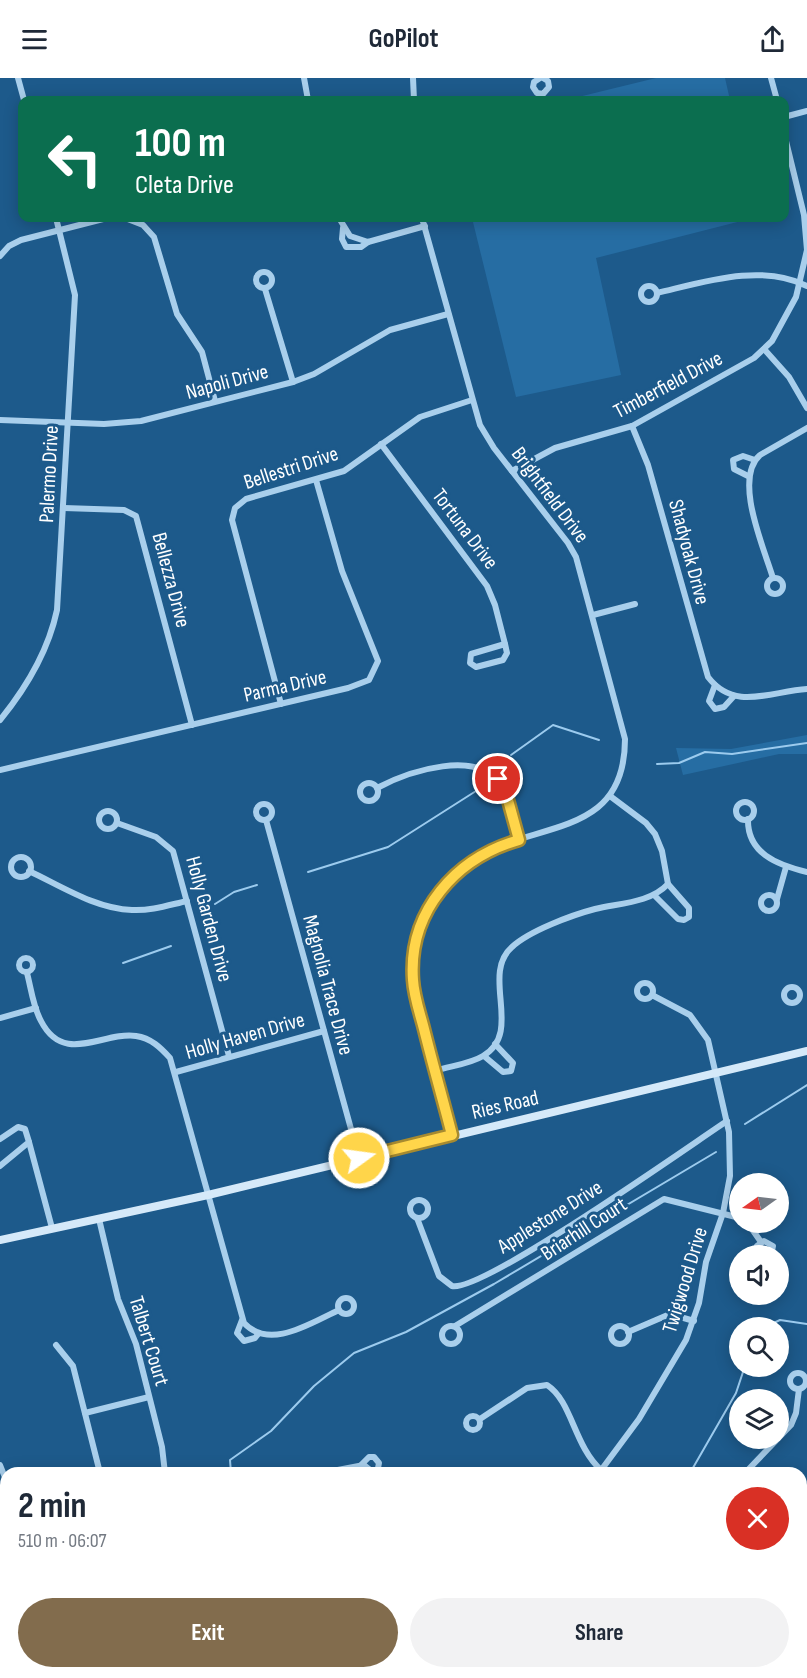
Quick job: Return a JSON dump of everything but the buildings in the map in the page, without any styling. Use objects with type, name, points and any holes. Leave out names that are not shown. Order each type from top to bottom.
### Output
[{"type":"street","points":[[18,78],[23,96]]},
{"type":"street","points":[[304,78],[307,96]]},
{"type":"street","points":[[413,78],[414,96]]},
{"type":"street","points":[[771,78],[776,96]]},
{"type":"street","points":[[789,116],[807,111]]},
{"type":"street","name":"Timberfield Drive","points":[[512,471],[555,448],[632,426],[754,358],[764,349],[784,322],[804,285],[807,250],[804,214],[789,153]]},
{"type":"street","name":"Palermo Drive","points":[[0,720],[25,688],[53,625],[64,508],[75,295],[57,222]]},
{"type":"street","points":[[0,256],[9,246],[21,240],[91,222]]},
{"type":"street","points":[[135,222],[142,225],[154,237],[180,321],[202,352],[215,401]]},
{"type":"street","points":[[341,222],[353,238],[368,242]]},
{"type":"street","name":"Brightfield Drive","points":[[424,222],[472,400],[486,436],[576,557],[625,739],[623,763],[610,796]]},
{"type":"street","points":[[344,228],[342,239],[346,247],[361,247],[368,242],[425,226]]},
{"type":"street","points":[[657,293],[745,275],[791,280],[804,285]]},
{"type":"street","points":[[266,289],[293,382]]},
{"type":"street","name":"Napoli Drive","points":[[0,420],[68,424],[141,421],[293,382],[314,374],[390,330],[448,314]]},
{"type":"street","points":[[764,349],[789,377],[807,408]]},
{"type":"street","name":"Bellestri Drive","points":[[281,704],[232,520],[237,504],[246,499],[344,471],[420,417],[472,400]]},
{"type":"street","name":"Shadyoak Drive","points":[[632,426],[648,465],[705,670],[715,685],[734,696],[724,707],[716,709],[709,701],[715,685]]},
{"type":"street","points":[[773,578],[750,496],[748,476],[754,460],[807,428]]},
{"type":"street","name":"Tortuna Drive","points":[[381,444],[481,577],[492,595],[505,644]]},
{"type":"street","points":[[748,476],[734,469],[733,460],[743,456],[754,460]]},
{"type":"street","name":"Parma Drive","points":[[0,770],[361,685],[374,674],[378,661],[342,571],[316,480]]},
{"type":"street","name":"Bellezza Drive","points":[[64,508],[124,510],[136,516],[192,724]]},
{"type":"street","points":[[593,615],[636,604]]},
{"type":"street","points":[[505,644],[507,653],[503,660],[476,667],[470,663],[471,654],[505,644]]},
{"type":"street","points":[[734,696],[750,699],[807,689]]},
{"type":"street","points":[[377,788],[410,773],[456,766],[480,767],[498,779],[505,789],[519,840]]},
{"type":"street","points":[[452,1135],[412,980],[414,956],[421,924],[434,898],[462,866],[495,847],[573,824],[597,809],[610,796],[646,823],[655,834],[662,851],[668,884],[689,908],[690,914],[687,919],[678,919],[655,896]]},
{"type":"street","points":[[748,819],[747,832],[757,848],[768,858],[786,867],[807,872]]},
{"type":"street","name":"Magnolia Trace Drive","points":[[266,820],[359,1158]]},
{"type":"street","name":"Holly Garden Drive","points":[[117,823],[156,837],[168,846],[176,857],[229,1056]]},
{"type":"street","points":[[777,899],[786,867]]},
{"type":"street","points":[[29,871],[99,903],[119,909],[148,909],[187,901]]},
{"type":"street","points":[[435,1071],[484,1056],[495,1044],[501,1027],[500,964],[512,946],[574,916],[655,896],[668,884]]},
{"type":"street","points":[[27,973],[36,1008],[45,1028],[64,1042],[81,1045],[120,1036],[141,1037],[165,1053],[176,1072],[242,1320],[247,1327],[259,1333],[277,1335],[339,1310]]},
{"type":"street","points":[[799,992],[807,990]]},
{"type":"street","name":"Twigwood Drive","points":[[604,1467],[650,1401],[681,1349],[694,1320],[706,1262],[723,1213],[731,1156],[727,1121],[708,1040],[690,1015],[652,994]]},
{"type":"street","points":[[0,1018],[36,1008]]},
{"type":"street","name":"Holly Haven Drive","points":[[176,1072],[324,1031]]},
{"type":"street","points":[[484,1056],[502,1072],[511,1071],[512,1060],[495,1044]]},
{"type":"street","name":"Ries Road","points":[[0,1240],[208,1195],[807,1052]]},
{"type":"street","name":"Applestone Drive","points":[[417,1218],[440,1276],[452,1286],[467,1285],[588,1214],[727,1121]]},
{"type":"street","points":[[0,1139],[18,1126],[25,1129],[52,1228]]},
{"type":"street","points":[[0,1166],[29,1142]]},
{"type":"street","name":"Briarhill Court","points":[[455,1326],[580,1252],[656,1202],[671,1199],[729,1215]]},
{"type":"street","name":"Talbert Court","points":[[99,1219],[118,1299],[136,1344],[165,1467]]},
{"type":"street","points":[[755,1233],[761,1242],[771,1245]]},
{"type":"street","points":[[628,1332],[670,1314],[694,1320]]},
{"type":"street","points":[[242,1320],[237,1333],[244,1341],[255,1338],[259,1333]]},
{"type":"street","points":[[56,1345],[73,1366],[98,1467]]},
{"type":"street","points":[[480,1419],[527,1388],[547,1385],[562,1400],[584,1451],[596,1467]]},
{"type":"street","points":[[751,1467],[791,1425],[796,1413],[799,1389]]},
{"type":"street","points":[[85,1413],[149,1397]]},
{"type":"street","points":[[360,1466],[369,1457],[374,1457],[379,1463],[378,1467]]},
{"type":"street","points":[[355,1467],[368,1467]]},
{"type":"shaded area","points":[[656,78],[725,78],[729,96],[582,96]]},
{"type":"shaded area","points":[[473,222],[737,222],[596,258],[621,375],[516,397]]},
{"type":"shaded area","points":[[807,735],[807,754],[779,754],[683,775],[676,748],[731,749]]},
{"type":"waterway","points":[[511,755],[553,725],[599,740]]},
{"type":"waterway","points":[[657,764],[679,763],[705,752],[732,754],[807,743]]},
{"type":"waterway","points":[[308,872],[388,847],[476,791]]},
{"type":"waterway","points":[[215,904],[234,892],[257,885]]},
{"type":"waterway","points":[[123,963],[171,946]]},
{"type":"waterway","points":[[745,1124],[807,1085]]},
{"type":"waterway","points":[[231,1467],[230,1460],[271,1431],[314,1386],[354,1353],[406,1332],[494,1284],[716,1152]]},
{"type":"waterway","points":[[789,1321],[807,1324]]},
{"type":"waterway","points":[[693,1467],[736,1393],[741,1377]]},
{"type":"route","points":[[359,1158],[452,1135],[414,990],[412,980],[414,956],[421,924],[431,903],[447,881],[462,866],[483,853],[519,840],[505,789],[498,779]]}]
